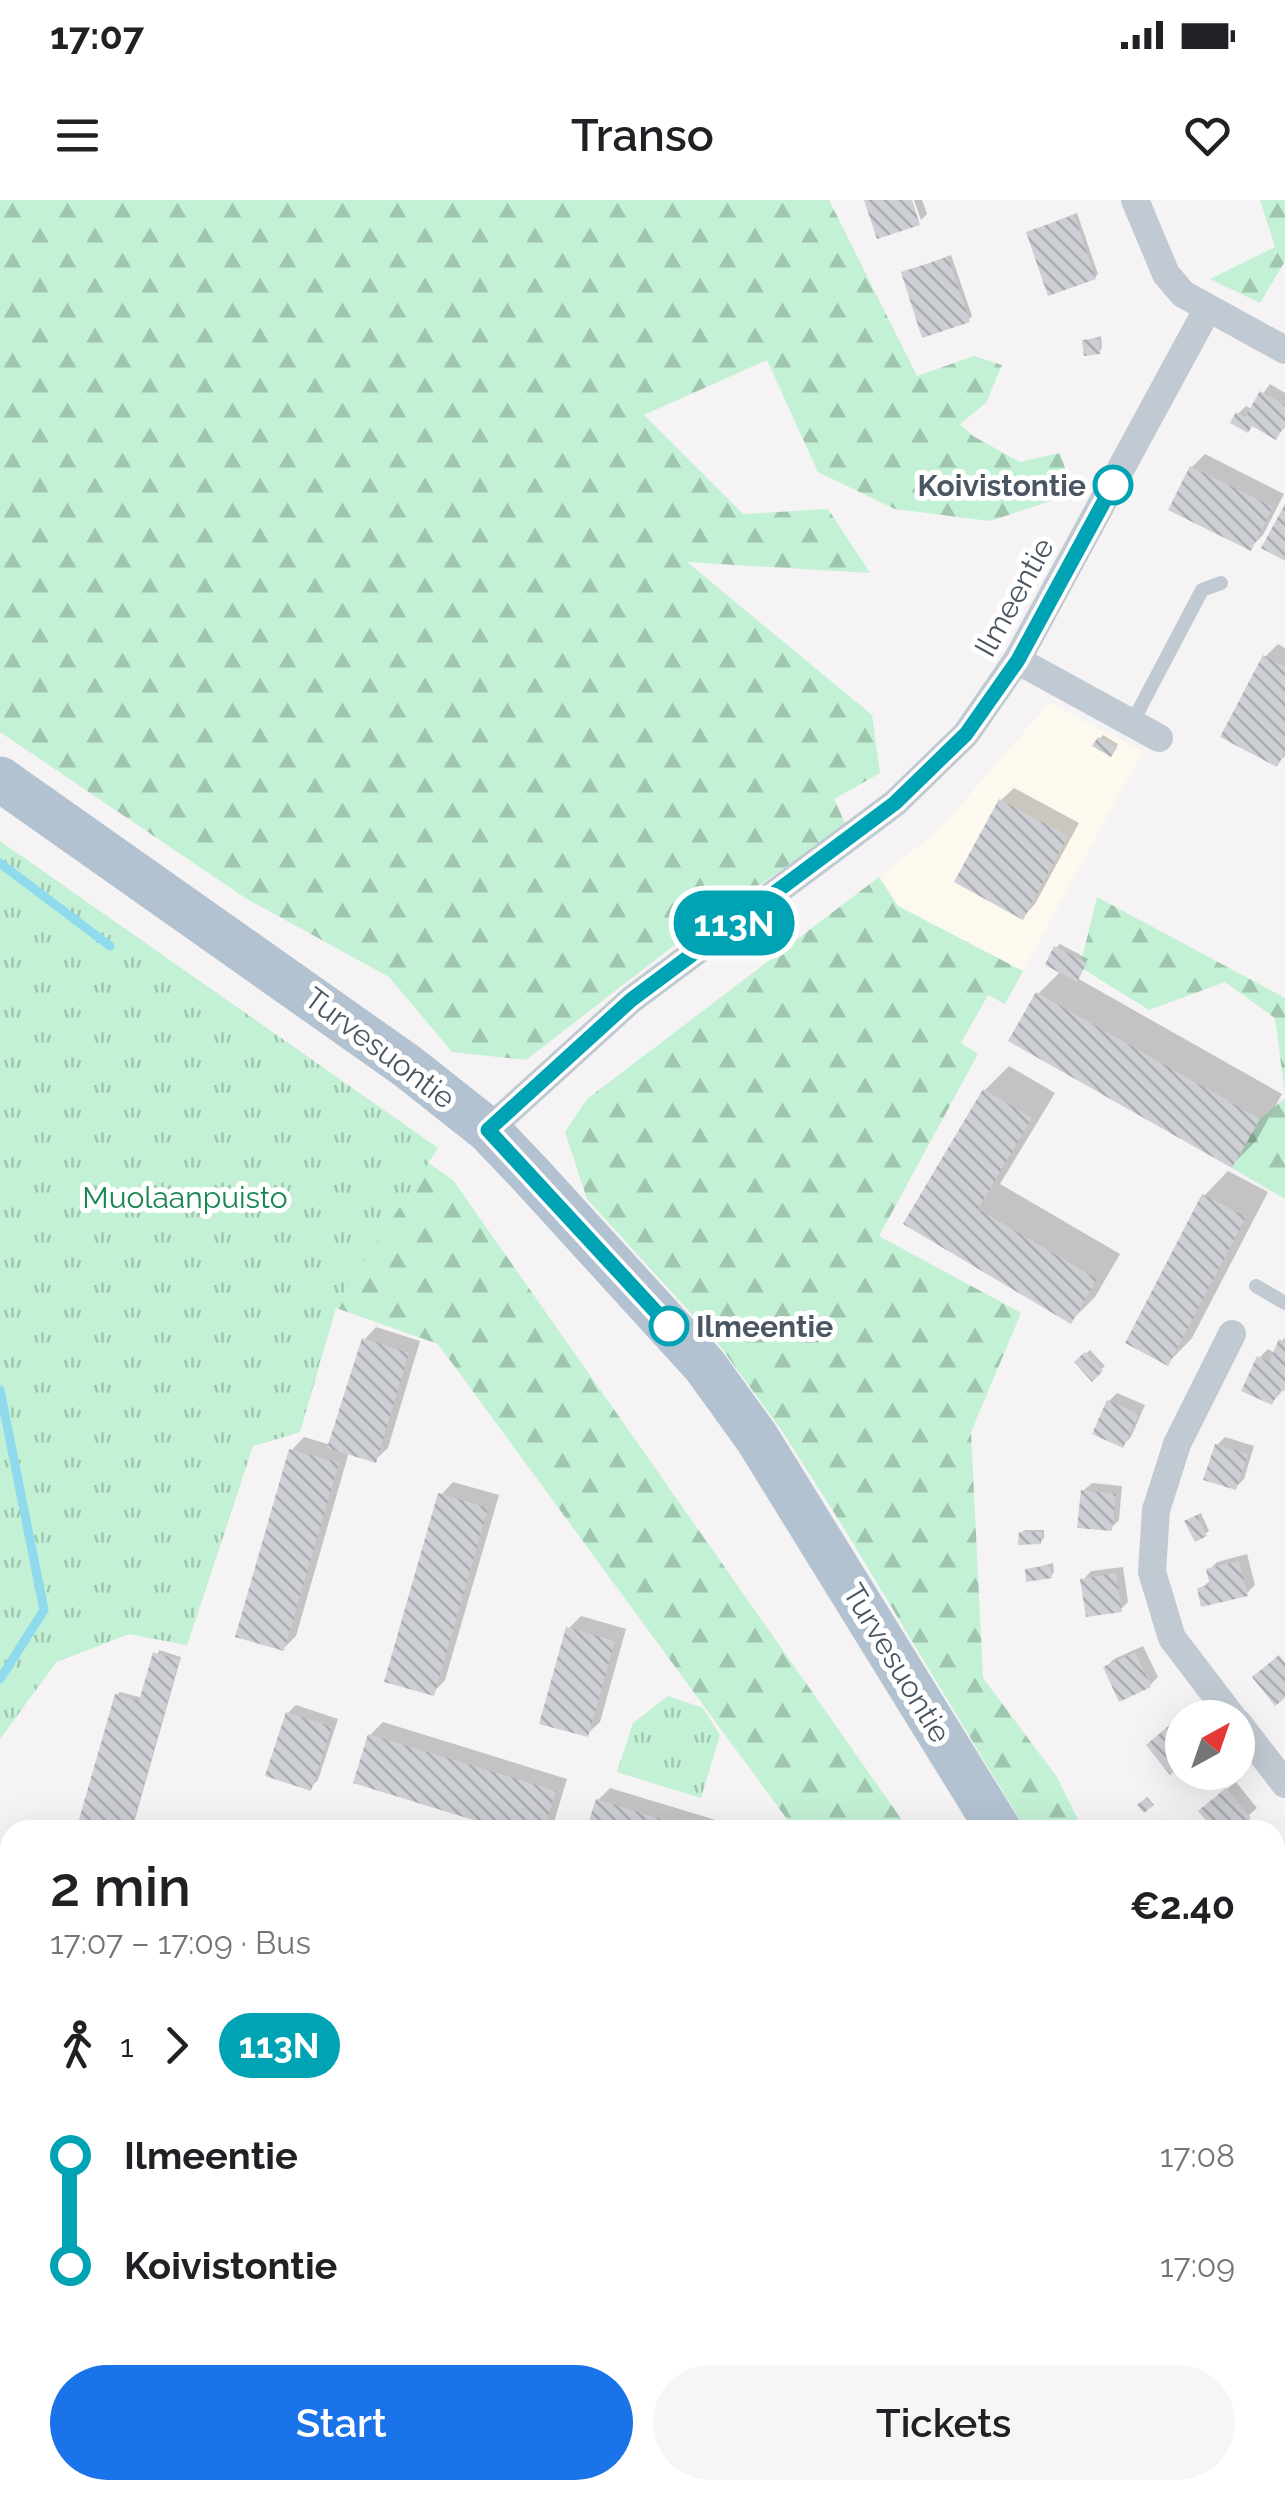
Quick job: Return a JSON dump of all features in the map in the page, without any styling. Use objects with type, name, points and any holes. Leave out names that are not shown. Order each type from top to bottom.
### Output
[{"type":"main road","name":"Turvesuontie","points":[[0,779],[275,970],[488,1130],[624,1274],[716,1381],[809,1518],[993,1820]]},
{"type":"street","points":[[1135,200],[1166,274],[1183,294],[1285,350]]},
{"type":"street","name":"Ilmeentie","points":[[488,1130],[631,1000],[895,803],[966,734],[1018,660],[1207,310]]},
{"type":"street","points":[[1018,660],[1159,738]]},
{"type":"street","points":[[1220,1700],[1172,1638],[1152,1572],[1156,1510],[1177,1444],[1232,1334]]},
{"type":"street","points":[[1255,1746],[1285,1784]]},
{"type":"lane","points":[[1132,723],[1202,590],[1222,583]]},
{"type":"lane","points":[[1256,1286],[1285,1303]]},
{"type":"shaded area","points":[[1049,703],[1143,751],[1023,971],[898,906],[879,877],[938,831]]},
{"type":"green space","points":[[0,200],[829,200],[917,376],[974,356],[1002,365],[986,403],[960,424],[973,436],[1020,462],[1060,453],[1070,483],[1063,497],[990,521],[895,509],[818,472],[767,360],[644,415],[743,514],[828,509],[870,573],[687,562],[872,715],[880,773],[834,799],[846,825],[690,933],[526,1060],[452,1052],[389,977],[247,899],[0,732]]},
{"type":"green space","points":[[1260,200],[1285,200],[1285,261],[1260,303],[1210,279],[1275,247]]},
{"type":"green space","name":"Muolaanpuisto","points":[[0,841],[438,1148],[335,1307],[300,1432],[253,1446],[187,1645],[129,1634],[56,1662],[0,1739]]},
{"type":"green space","name":"Muolaanpuisto","points":[[0,865],[453,1180],[902,1820],[788,1820],[438,1344],[336,1308],[300,1432],[253,1446],[187,1645],[129,1634],[56,1662],[0,1739]]},
{"type":"green space","points":[[879,877],[898,906],[1023,971],[1005,1004],[988,995],[961,1043],[978,1054],[879,1236],[1021,1313],[971,1432],[983,1678],[1057,1777],[1078,1820],[1020,1820],[780,1428],[717,1342],[587,1199],[565,1132],[587,1099]]},
{"type":"green space","points":[[1097,897],[1285,998],[1285,1094],[1275,1018],[1225,982],[1149,1010],[1080,967]]},
{"type":"green space","points":[[1285,1098],[1285,1199],[1232,1168],[1260,1119]]},
{"type":"green space","points":[[668,1696],[703,1708],[720,1735],[701,1798],[617,1772],[633,1723]]},
{"type":"building","points":[[864,200],[912,200],[920,225],[877,239]]},
{"type":"building","points":[[1074,215],[1096,279],[1048,296],[1026,232]]},
{"type":"building","points":[[948,257],[970,322],[922,338],[901,272]]},
{"type":"building","points":[[1098,338],[1100,354],[1084,356],[1082,340]]},
{"type":"building","points":[[1260,391],[1285,405],[1285,424],[1276,440],[1252,426],[1248,433],[1230,423],[1236,412],[1245,417]]},
{"type":"building","points":[[1190,466],[1273,507],[1251,551],[1168,510]]},
{"type":"building","points":[[1285,504],[1285,561],[1261,548]]},
{"type":"building","points":[[1263,655],[1285,667],[1285,752],[1277,767],[1220,737]]},
{"type":"building","points":[[1098,737],[1117,748],[1111,757],[1092,746]]},
{"type":"building","points":[[999,799],[1068,836],[1023,920],[954,882]]},
{"type":"building","points":[[1054,946],[1087,963],[1077,982],[1045,965]]},
{"type":"building","points":[[1036,992],[1260,1119],[1232,1168],[1008,1041]]},
{"type":"building","points":[[983,1089],[1032,1118],[978,1209],[1097,1279],[1071,1324],[903,1224]]},
{"type":"building","points":[[1202,1194],[1246,1217],[1168,1366],[1125,1343]]},
{"type":"building","points":[[362,1338],[409,1353],[376,1463],[327,1448]]},
{"type":"building","points":[[1279,1339],[1285,1342],[1285,1391],[1280,1388],[1272,1405],[1241,1391],[1257,1356],[1269,1362]]},
{"type":"building","points":[[1085,1352],[1103,1371],[1092,1382],[1074,1362]]},
{"type":"building","points":[[1107,1400],[1139,1414],[1123,1448],[1092,1434]]},
{"type":"building","points":[[1215,1444],[1248,1454],[1236,1490],[1203,1480]]},
{"type":"building","points":[[289,1449],[339,1463],[284,1651],[235,1637]]},
{"type":"building","points":[[1081,1490],[1116,1494],[1112,1531],[1077,1528]]},
{"type":"building","points":[[438,1493],[488,1508],[434,1696],[384,1682]]},
{"type":"building","points":[[1197,1515],[1207,1536],[1195,1542],[1184,1521]]},
{"type":"building","points":[[1019,1532],[1042,1532],[1041,1544],[1018,1545]]},
{"type":"building","points":[[1239,1561],[1248,1596],[1201,1607],[1197,1588],[1210,1585],[1206,1569]]},
{"type":"building","points":[[1050,1565],[1052,1578],[1026,1582],[1025,1569]]},
{"type":"building","points":[[1116,1573],[1122,1612],[1086,1617],[1080,1579]]},
{"type":"building","points":[[566,1627],[615,1641],[588,1737],[539,1724]]},
{"type":"building","points":[[153,1652],[179,1660],[134,1820],[79,1820],[115,1694],[139,1701]]},
{"type":"building","points":[[1135,1652],[1151,1687],[1119,1702],[1103,1667]]},
{"type":"building","points":[[1279,1655],[1285,1663],[1285,1698],[1275,1706],[1252,1677]]},
{"type":"building","points":[[286,1712],[332,1727],[311,1791],[265,1776]]},
{"type":"building","points":[[1165,1729],[1165,1769],[1146,1745]]},
{"type":"building","points":[[368,1734],[556,1791],[547,1820],[473,1820],[353,1783]]},
{"type":"building","points":[[1224,1790],[1251,1818],[1248,1820],[1206,1820],[1198,1811]]},
{"type":"building","points":[[1147,1797],[1154,1805],[1144,1813],[1137,1805]]},
{"type":"building","points":[[596,1799],[665,1820],[589,1820]]},
{"type":"waterway","points":[[0,863],[110,946]]},
{"type":"waterway","points":[[0,1390],[44,1610],[0,1679]]},
{"type":"bus line","name":"113N","points":[[669,1326],[488,1130],[631,1000],[895,803],[966,734],[1018,660],[1113,485]]},
{"type":"place","name":"Koivistontie","points":[[1113,485]]},
{"type":"place","name":"Ilmeentie","points":[[669,1326]]}]
